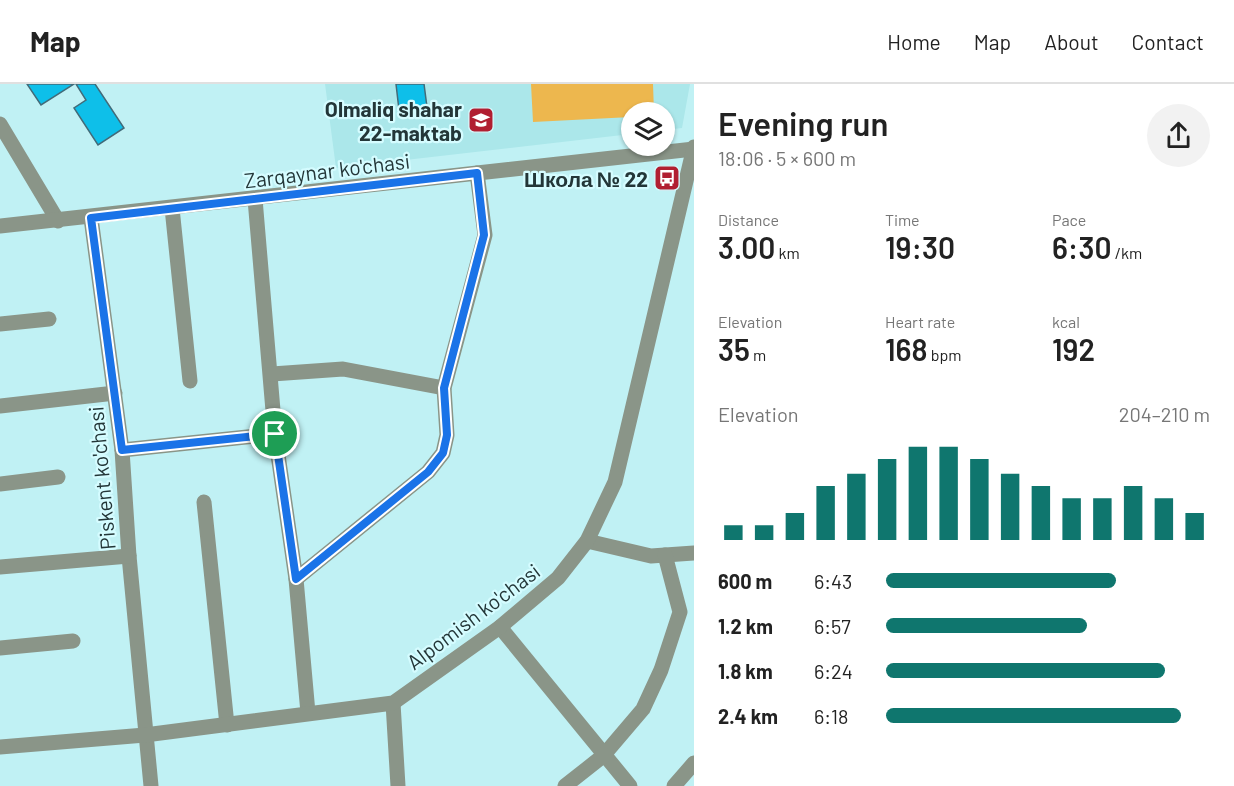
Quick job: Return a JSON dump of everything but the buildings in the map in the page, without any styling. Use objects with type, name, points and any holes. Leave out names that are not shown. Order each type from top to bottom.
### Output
[{"type":"street","points":[[0,124],[58,221]]},
{"type":"street","name":"Zarqaynar ko'chasi","points":[[0,226],[255,200],[694,148]]},
{"type":"street","name":"Alpomish ko'chasi","points":[[0,747],[145,735],[393,703],[500,627],[558,578],[587,541],[615,482],[694,148]]},
{"type":"street","points":[[296,579],[428,472],[443,453],[447,435],[444,388],[484,235],[477,173]]},
{"type":"street","points":[[255,200],[272,374],[275,434],[296,579],[308,713]]},
{"type":"street","points":[[172,208],[190,381]]},
{"type":"street","name":"Piskent ko'chasi","points":[[91,218],[122,450],[129,556],[151,786]]},
{"type":"street","points":[[0,324],[49,319]]},
{"type":"street","points":[[272,374],[344,369],[444,388]]},
{"type":"street","points":[[0,406],[115,393]]},
{"type":"street","points":[[122,450],[275,434]]},
{"type":"street","points":[[0,484],[58,477]]},
{"type":"street","points":[[204,502],[227,725]]},
{"type":"street","points":[[587,541],[651,556],[694,553]]},
{"type":"street","points":[[564,786],[603,756],[643,709],[661,670],[680,612],[665,555]]},
{"type":"street","points":[[0,567],[129,556]]},
{"type":"street","points":[[500,627],[603,756],[630,786]]},
{"type":"street","points":[[0,648],[74,641]]},
{"type":"street","points":[[393,703],[398,786]]},
{"type":"street","points":[[674,786],[694,764]]},
{"type":"shaded area","name":"Olmaliq shahar 22-maktab","points":[[325,84],[690,84],[682,128],[675,129],[675,102],[621,102],[621,135],[336,168]]},
{"type":"shaded area","points":[[531,84],[653,84],[654,102],[621,102],[621,118],[533,122]]},
{"type":"place","name":"Olmaliq shahar 22-maktab","points":[[481,120]]},
{"type":"place","name":"Школа № 22","points":[[667,178]]},
{"type":"route","points":[[477,173],[484,235],[444,388],[447,435],[443,453],[428,472],[296,579],[275,434],[122,450],[91,218],[477,173]]}]
